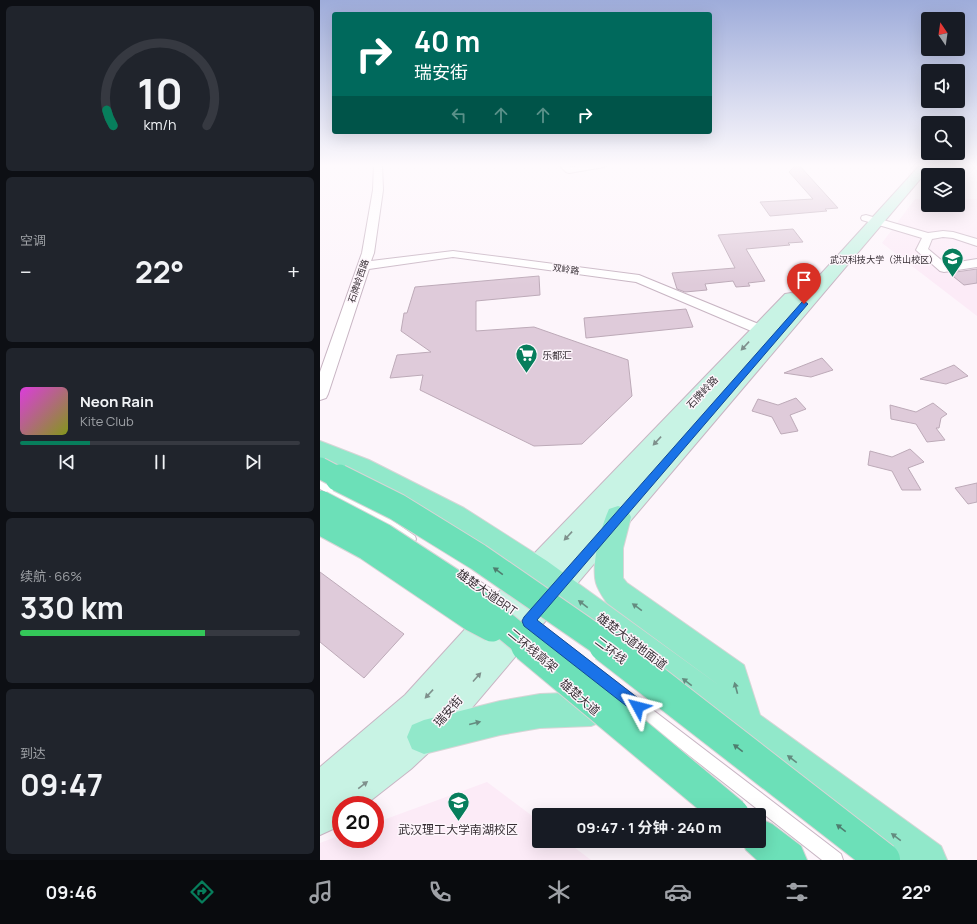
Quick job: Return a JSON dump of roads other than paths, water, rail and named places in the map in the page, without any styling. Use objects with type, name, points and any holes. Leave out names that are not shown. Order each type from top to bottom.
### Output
[{"type":"highway","name":"二环线","points":[[320,468],[397,507],[478,557],[606,646],[883,860]]},
{"type":"highway","name":"二环线高架","points":[[320,504],[384,537],[452,582],[515,628],[726,808]]},
{"type":"highway","points":[[320,522],[368,547],[473,618],[515,628]]},
{"type":"highway","points":[[766,843],[787,860]]},
{"type":"main road","name":"石牌岭路","points":[[547,578],[618,517],[884,204]]},
{"type":"main road","name":"石牌岭路","points":[[547,578],[761,330],[887,204]]},
{"type":"main road","name":"雄楚大道地面道","points":[[320,450],[361,467],[455,516],[547,578],[927,860]]},
{"type":"main road","points":[[618,517],[609,560],[610,583],[617,593],[733,676],[746,726]]},
{"type":"main road","name":"雄楚大道","points":[[320,522],[515,628],[591,708],[725,808]]},
{"type":"main road","name":"瑞安街","points":[[320,816],[424,737],[515,628],[547,578]]},
{"type":"main road","name":"瑞安街","points":[[320,790],[394,728],[416,707],[515,628]]},
{"type":"main road","points":[[424,737],[500,718],[540,711],[591,708]]},
{"type":"main road","points":[[766,838],[796,860]]},
{"type":"street","name":"石牌岭西路","points":[[320,394],[368,253],[376,204]]},
{"type":"street","points":[[872,219],[928,236],[943,234],[967,238],[977,243]]},
{"type":"street","points":[[928,236],[922,250],[944,268],[977,263]]},
{"type":"street","name":"双岭路","points":[[363,266],[453,254],[639,279],[761,330]]},
{"type":"lane","points":[[320,484],[366,508],[423,548]]},
{"type":"lane","name":"雄楚大道BRT","points":[[436,557],[515,628],[835,860]]},
{"type":"place","name":"武汉科技大学（洪山校区）","points":[[953,278]]},
{"type":"place","name":"乐都汇","points":[[526,374]]},
{"type":"place","name":"武汉理工大学南湖校区","points":[[458,822]]}]
